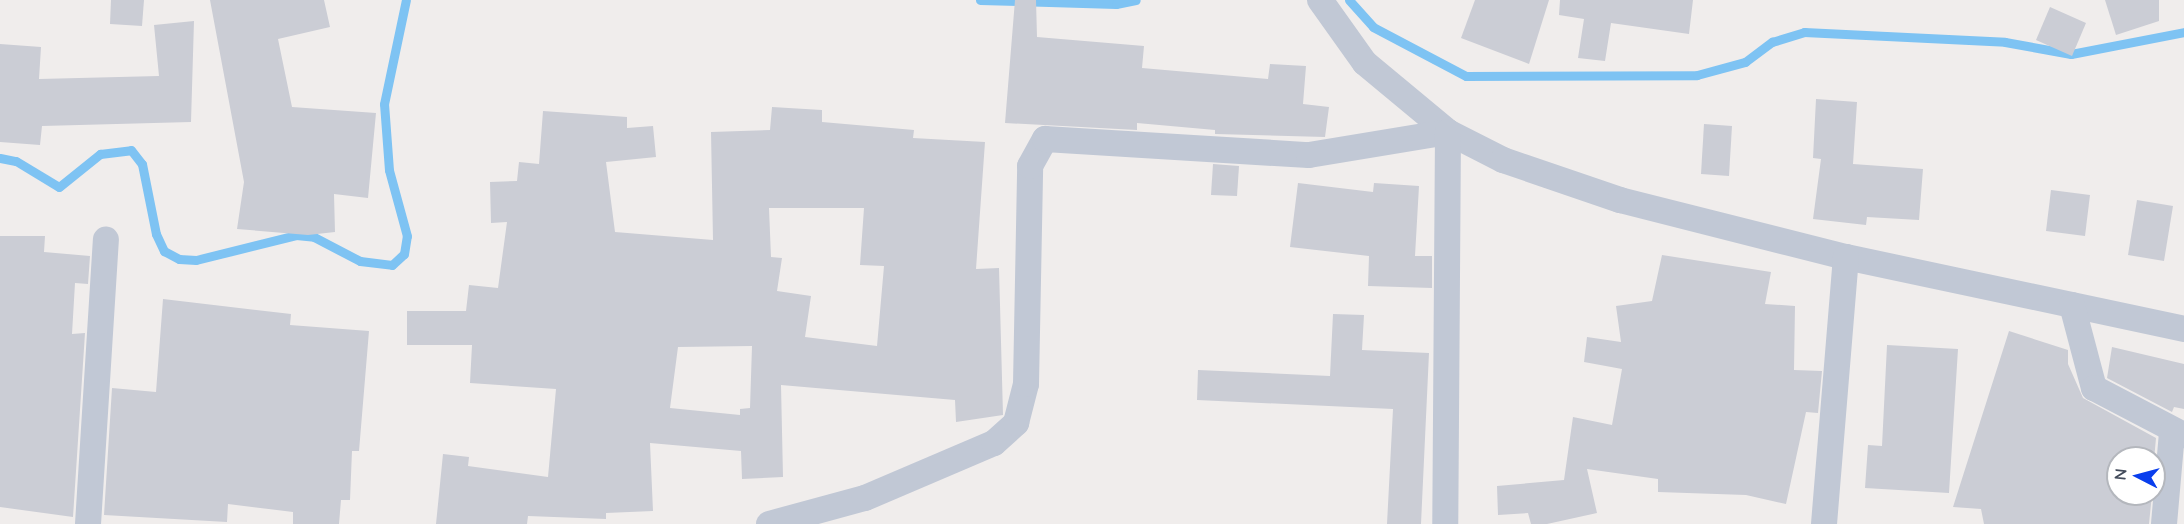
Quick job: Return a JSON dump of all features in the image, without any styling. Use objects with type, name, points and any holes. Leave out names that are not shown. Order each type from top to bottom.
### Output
[{"type":"street","points":[[1320,0],[1365,63],[1448,132],[1503,160],[1620,200],[1846,257],[2184,329]]},
{"type":"street","points":[[769,524],[865,498],[994,443],[1016,423],[1026,384],[1030,166],[1045,139],[1309,155],[1448,132]]},
{"type":"street","points":[[1445,524],[1448,132]]},
{"type":"street","points":[[88,524],[106,240]]},
{"type":"street","points":[[1824,524],[1846,257]]},
{"type":"street","points":[[2072,305],[2094,388],[2178,433],[2164,524]]},
{"type":"building","points":[[111,0],[144,0],[142,26],[110,24]]},
{"type":"building","points":[[210,0],[324,0],[330,27],[278,39],[292,107],[376,113],[368,198],[334,194],[335,232],[308,235],[237,229],[244,182]]},
{"type":"building","points":[[1015,0],[1036,0],[1037,37],[1144,46],[1142,68],[1268,79],[1270,64],[1306,66],[1303,104],[1329,107],[1325,137],[1215,134],[1215,130],[1137,123],[1137,130],[1005,123]]},
{"type":"building","points":[[1475,0],[1549,0],[1529,64],[1461,38]]},
{"type":"building","points":[[1560,0],[1693,0],[1689,34],[1611,23],[1605,61],[1578,58],[1584,19],[1559,15]]},
{"type":"building","points":[[2105,0],[2159,0],[2159,21],[2116,35]]},
{"type":"building","points":[[2050,7],[2086,23],[2072,56],[2036,40]]},
{"type":"building","points":[[194,21],[191,122],[42,126],[40,145],[0,142],[0,44],[41,47],[39,79],[159,76],[154,25]]},
{"type":"building","points":[[1816,99],[1857,102],[1853,164],[1923,169],[1919,220],[1867,217],[1866,225],[1813,219],[1821,159],[1813,158]]},
{"type":"building","points":[[772,107],[822,110],[822,122],[914,130],[913,138],[985,142],[976,269],[999,268],[1003,415],[956,422],[955,400],[781,385],[783,477],[742,479],[741,451],[650,443],[653,511],[606,513],[606,519],[528,516],[527,524],[436,524],[443,454],[469,457],[468,466],[548,477],[556,389],[470,383],[472,345],[407,345],[407,311],[466,311],[469,285],[498,288],[507,222],[491,223],[490,182],[517,181],[519,162],[539,164],[543,111],[627,117],[627,128],[653,126],[656,157],[606,162],[615,232],[713,240],[711,132],[770,130]],"holes":[[[769,208],[864,208],[860,265],[884,266],[877,346],[805,337],[811,296],[777,291],[782,258],[771,257]],[[752,346],[750,408],[740,409],[740,415],[670,408],[678,347]]]},
{"type":"building","points":[[1704,124],[1732,126],[1729,176],[1701,174]]},
{"type":"building","points":[[1213,164],[1239,166],[1237,196],[1211,195]]},
{"type":"building","points":[[1298,183],[1373,192],[1374,183],[1419,186],[1415,256],[1432,256],[1432,288],[1368,286],[1369,256],[1290,247]]},
{"type":"building","points":[[2051,190],[2090,195],[2085,236],[2046,231]]},
{"type":"building","points":[[2137,200],[2173,206],[2164,261],[2128,255]]},
{"type":"building","points":[[0,236],[45,236],[44,252],[90,256],[88,284],[75,283],[72,334],[85,333],[73,517],[0,507]]},
{"type":"building","points":[[1662,255],[1771,272],[1765,304],[1795,306],[1794,370],[1822,371],[1818,413],[1806,412],[1786,504],[1746,495],[1658,492],[1658,479],[1587,469],[1597,513],[1547,524],[1531,524],[1528,513],[1498,515],[1497,486],[1564,480],[1573,417],[1612,425],[1622,369],[1584,362],[1587,337],[1621,342],[1616,306],[1652,301]]},
{"type":"building","points":[[163,299],[291,314],[290,325],[369,331],[359,451],[352,451],[350,500],[341,500],[339,524],[293,524],[293,512],[228,504],[227,522],[104,515],[112,388],[156,392]]},
{"type":"building","points":[[1333,314],[1364,315],[1362,350],[1429,353],[1421,524],[1387,524],[1393,409],[1197,400],[1198,370],[1330,376]]},
{"type":"building","points":[[2009,331],[2068,350],[2068,364],[2083,398],[2156,438],[2155,446],[2106,446],[2106,506],[2151,506],[2149,524],[1984,524],[1981,509],[1953,507]]},
{"type":"building","points":[[1887,345],[1958,349],[1949,493],[1865,488],[1868,445],[1882,446]]},
{"type":"building","points":[[2112,347],[2184,364],[2184,409],[2174,407],[2172,412],[2107,378]]},
{"type":"waterway","points":[[0,158],[16,161],[59,187],[100,154],[131,150],[142,164],[156,234],[164,251],[179,259],[196,260],[296,235],[314,237],[360,261],[392,265],[404,254],[407,236],[389,170],[384,104],[406,0]]},
{"type":"waterway","points":[[980,0],[1116,4],[1136,0]]},
{"type":"waterway","points":[[1349,0],[1373,27],[1466,76],[1697,75],[1745,62],[1772,42],[1804,32],[2005,42],[2071,54],[2184,32]]}]
